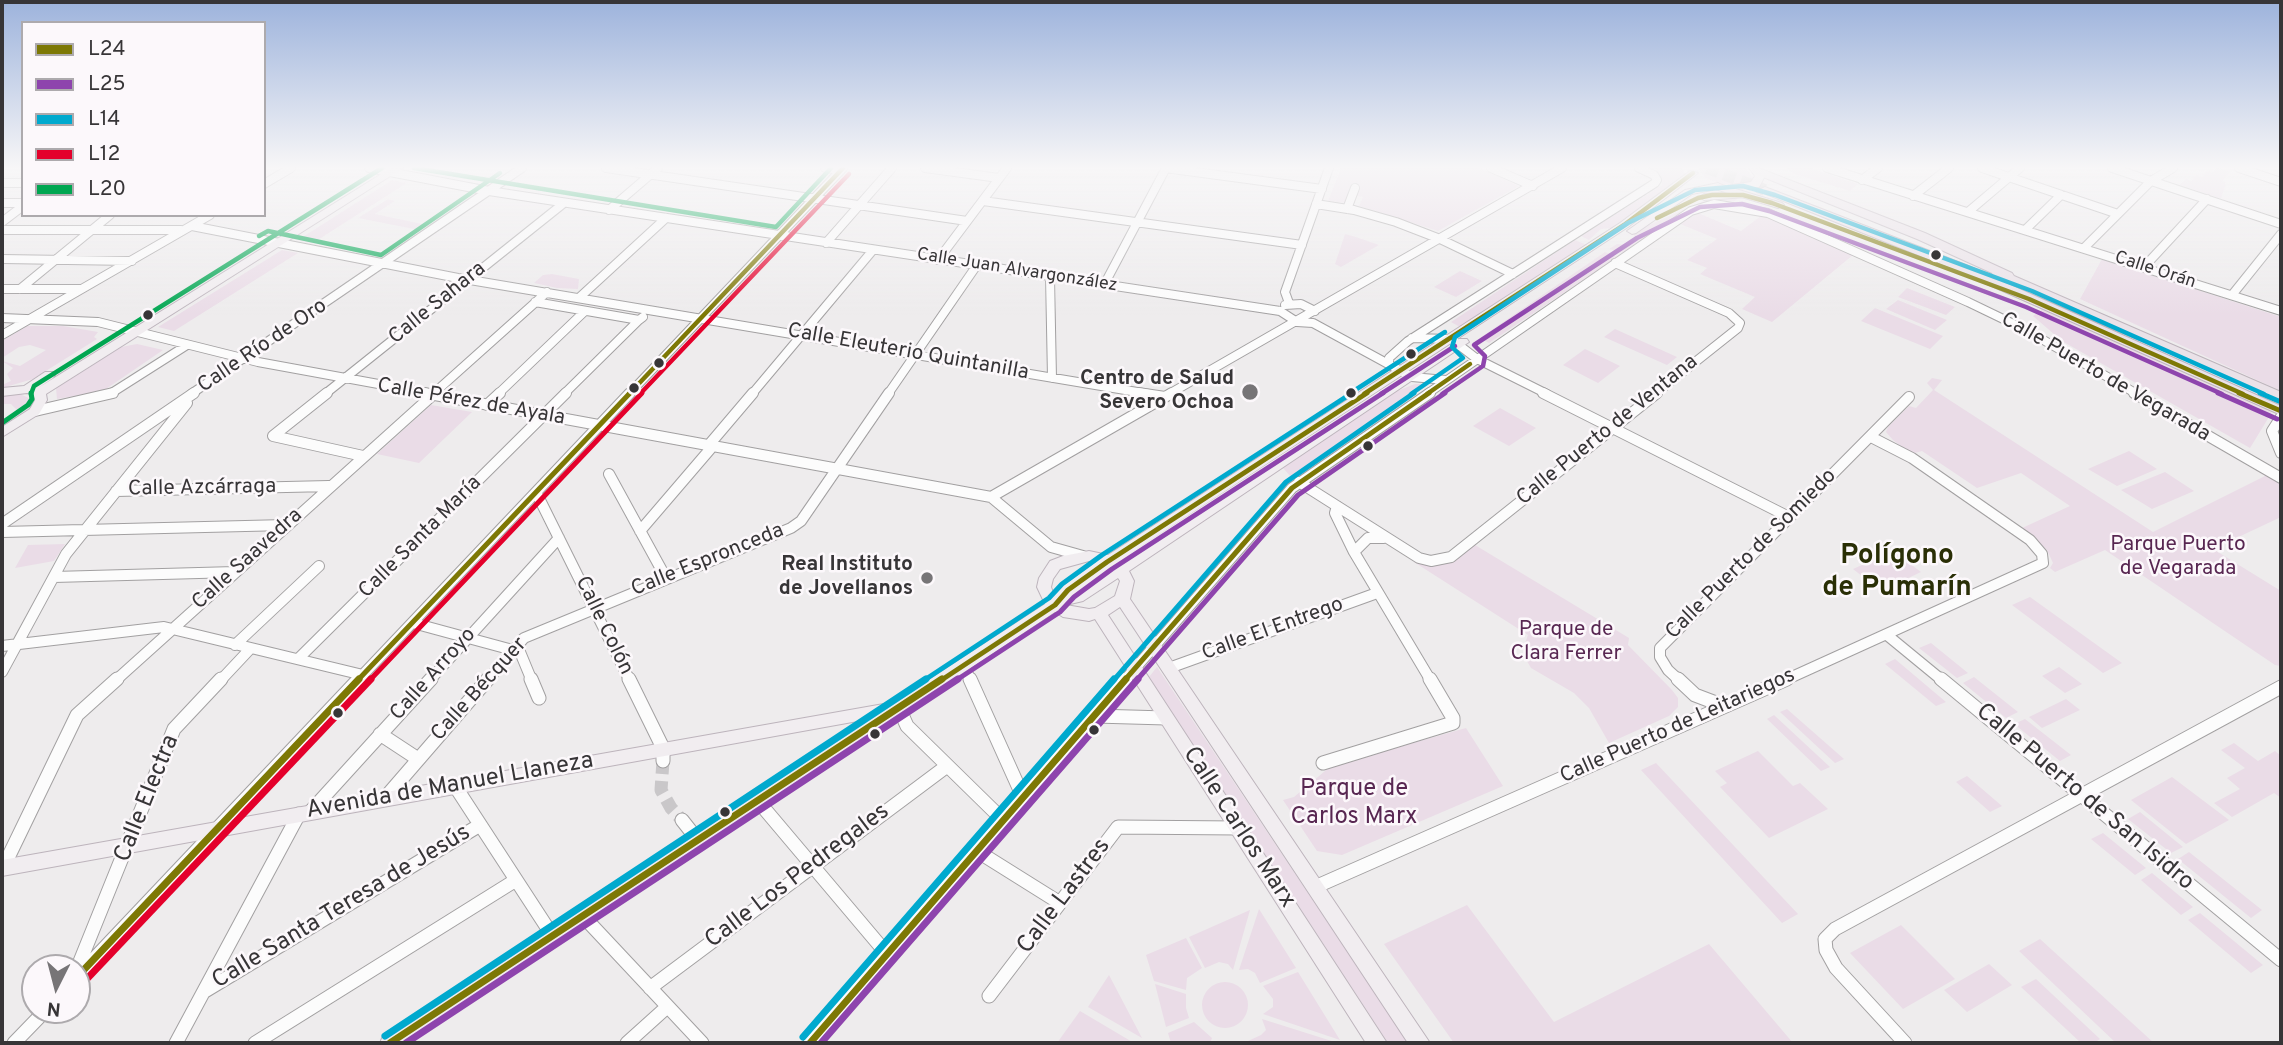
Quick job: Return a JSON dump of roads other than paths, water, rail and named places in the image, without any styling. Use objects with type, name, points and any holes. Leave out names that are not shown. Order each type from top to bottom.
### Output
[{"type":"highway","points":[[1812,217],[2031,293]]},
{"type":"highway","points":[[1837,217],[2031,293]]},
{"type":"highway","points":[[1846,217],[1898,236],[2281,397]]},
{"type":"highway","points":[[1871,217],[1921,236],[2280,416]]},
{"type":"main road","points":[[2,392],[33,391],[312,217]]},
{"type":"main road","points":[[1456,341],[1636,217]]},
{"type":"main road","points":[[390,1043],[963,664],[1057,604],[1078,597],[1115,564],[1400,370],[1456,341],[1653,217]]},
{"type":"main road","points":[[1633,230],[1660,217]]},
{"type":"main road","points":[[2,433],[34,411],[41,400],[33,391]]},
{"type":"main road","points":[[1083,556],[1115,564],[1127,581],[1122,599],[1099,613],[1072,614],[1048,598],[1044,587],[1051,570],[1063,561],[1083,556]]},
{"type":"main road","points":[[1122,599],[1420,1043]]},
{"type":"main road","name":"Calle Carlos Marx","points":[[1099,613],[1377,1043]]},
{"type":"main road","name":"Avenida de Manuel Llaneza","points":[[2,868],[455,786],[663,755],[899,708]]},
{"type":"street","points":[[20,289],[108,217]]},
{"type":"street","points":[[2,335],[207,217]]},
{"type":"street","name":"Calle Río de Oro","points":[[2,524],[452,217]]},
{"type":"street","name":"Calle Sahara","points":[[363,456],[273,436],[547,217]]},
{"type":"street","name":"Calle Juan Alvargonzález","points":[[657,217],[1280,311]]},
{"type":"street","points":[[91,962],[797,217]]},
{"type":"street","points":[[826,243],[849,217]]},
{"type":"street","points":[[938,217],[967,221]]},
{"type":"street","points":[[938,260],[970,217]]},
{"type":"street","points":[[1099,217],[1302,245]]},
{"type":"street","points":[[1104,285],[1140,217]]},
{"type":"street","points":[[1289,303],[1285,292],[1312,217]]},
{"type":"street","points":[[1376,217],[1440,239],[1513,274]]},
{"type":"street","points":[[991,498],[1479,217]]},
{"type":"street","points":[[1400,370],[1389,358],[1412,338],[1602,217]]},
{"type":"street","name":"Calle Puerto de Vegarada","points":[[1615,263],[1683,217]]},
{"type":"street","name":"Calle Puerto de Vegarada","points":[[1776,217],[2026,330],[2281,478]]},
{"type":"street","name":"Calle Orán","points":[[1983,217],[2281,311]]},
{"type":"street","points":[[2025,230],[2039,217]]},
{"type":"street","points":[[2084,248],[2115,217]]},
{"type":"street","points":[[2144,267],[2191,217]]},
{"type":"street","points":[[2260,217],[2281,224]]},
{"type":"street","points":[[580,298],[666,218]]},
{"type":"street","name":"Calle Eleuterio Quintanilla","points":[[2,230],[188,228],[469,279],[1165,397]]},
{"type":"street","points":[[2232,295],[2281,234]]},
{"type":"street","points":[[640,531],[873,250]]},
{"type":"street","points":[[2,259],[132,261]]},
{"type":"street","points":[[810,1043],[1299,482],[1615,263]]},
{"type":"street","name":"Calle Puerto de Ventana","points":[[1387,538],[1419,558],[1431,561],[1451,557],[1738,328],[1740,323],[1729,313],[1615,263]]},
{"type":"street","name":"Calle Espronceda","points":[[594,608],[796,525],[977,265]]},
{"type":"street","points":[[1050,277],[1052,378]]},
{"type":"street","points":[[2,289],[84,289]]},
{"type":"street","name":"Calle Saavedra","points":[[2,868],[76,715],[547,292]]},
{"type":"street","points":[[535,303],[639,320],[650,310]]},
{"type":"street","points":[[1318,310],[1289,303],[1280,311],[1313,323],[1400,370],[1446,380]]},
{"type":"street","points":[[487,405],[585,311]]},
{"type":"street","name":"Calle Pérez de Ayala","points":[[2,318],[82,320],[245,360],[991,498],[1006,507],[1051,547],[1083,556]]},
{"type":"street","name":"Calle Santa María","points":[[298,659],[639,320]]},
{"type":"street","points":[[1412,338],[1456,341],[1477,359],[1790,517]]},
{"type":"street","points":[[34,411],[111,394],[187,345]]},
{"type":"street","points":[[2,672],[66,554],[171,423],[202,389]]},
{"type":"street","name":"Calle Puerto de Somiedo","points":[[1724,706],[1695,695],[1686,687],[1668,670],[1660,657],[1660,648],[1909,397]]},
{"type":"street","points":[[2280,416],[2272,432],[2281,453]]},
{"type":"street","points":[[154,420],[163,419],[171,423]]},
{"type":"street","points":[[134,434],[143,439],[159,438]]},
{"type":"street","name":"Calle Puerto de Leitariegos","points":[[1315,887],[2040,565],[2044,559],[2042,554],[2029,540],[1912,458],[1871,437]]},
{"type":"street","points":[[608,474],[666,578]]},
{"type":"street","points":[[1299,482],[1387,538]]},
{"type":"street","name":"Calle Azcárraga","points":[[116,491],[329,486]]},
{"type":"street","name":"Calle Colón","points":[[536,492],[663,755]]},
{"type":"street","points":[[1323,763],[1454,723],[1354,552],[1335,513],[1337,506]]},
{"type":"street","points":[[2,532],[286,526]]},
{"type":"street","name":"Calle Arroyo","points":[[176,1043],[304,813],[559,538]]},
{"type":"street","points":[[1354,552],[1368,538],[1387,538]]},
{"type":"street","points":[[1051,547],[1054,556],[1051,570]]},
{"type":"street","points":[[236,645],[319,566]]},
{"type":"street","points":[[54,577],[235,572]]},
{"type":"street","name":"Calle El Entrego","points":[[1169,668],[1377,593]]},
{"type":"street","name":"Calle Bécquer","points":[[385,798],[524,638],[594,608]]},
{"type":"street","points":[[413,624],[520,652],[539,698]]},
{"type":"street","points":[[2,646],[164,627],[363,676]]},
{"type":"street","name":"Calle Puerto de San Isidro","points":[[1887,635],[2281,960]]},
{"type":"street","name":"Calle Electra","points":[[83,954],[130,845],[174,729],[250,649]]},
{"type":"street","points":[[963,664],[1024,799]]},
{"type":"street","points":[[1905,1043],[1836,968],[1826,950],[1825,939],[1835,929],[2281,687]]},
{"type":"street","points":[[899,708],[907,726],[1003,820]]},
{"type":"street","points":[[1095,716],[1167,718]]},
{"type":"street","points":[[380,734],[418,759]]},
{"type":"street","name":"Calle Los Pedregales","points":[[650,988],[947,766]]},
{"type":"street","points":[[455,786],[552,935]]},
{"type":"street","points":[[757,800],[887,954]]},
{"type":"street","points":[[682,820],[697,839]]},
{"type":"street","name":"Calle Santa Teresa de Jesús","points":[[205,991],[480,825]]},
{"type":"street","name":"Calle Lastres","points":[[989,996],[1118,827],[1238,828]]},
{"type":"street","points":[[977,851],[1060,903]]},
{"type":"street","points":[[255,1043],[516,880]]},
{"type":"street","points":[[582,915],[702,1043]]},
{"type":"street","points":[[626,1043],[667,1007]]},
{"type":"street","points":[[14,1043],[32,1024]]},
{"type":"tunnel","points":[[663,761],[661,790],[671,808],[682,820]]},
{"type":"place","name":"Centro de Salud Severo Ochoa","points":[[1250,392]]},
{"type":"place","name":"Real Instituto de Jovellanos","points":[[927,578]]},
{"type":"district","name":"Polígono de Pumarín","points":[[1897,573]]},
{"type":"park label","name":"Parque Puerto de Vegarada","points":[[2178,558]]},
{"type":"park label","name":"Parque de Clara Ferrer","points":[[1566,643]]},
{"type":"park label","name":"Parque de Carlos Marx","points":[[1354,804]]}]
